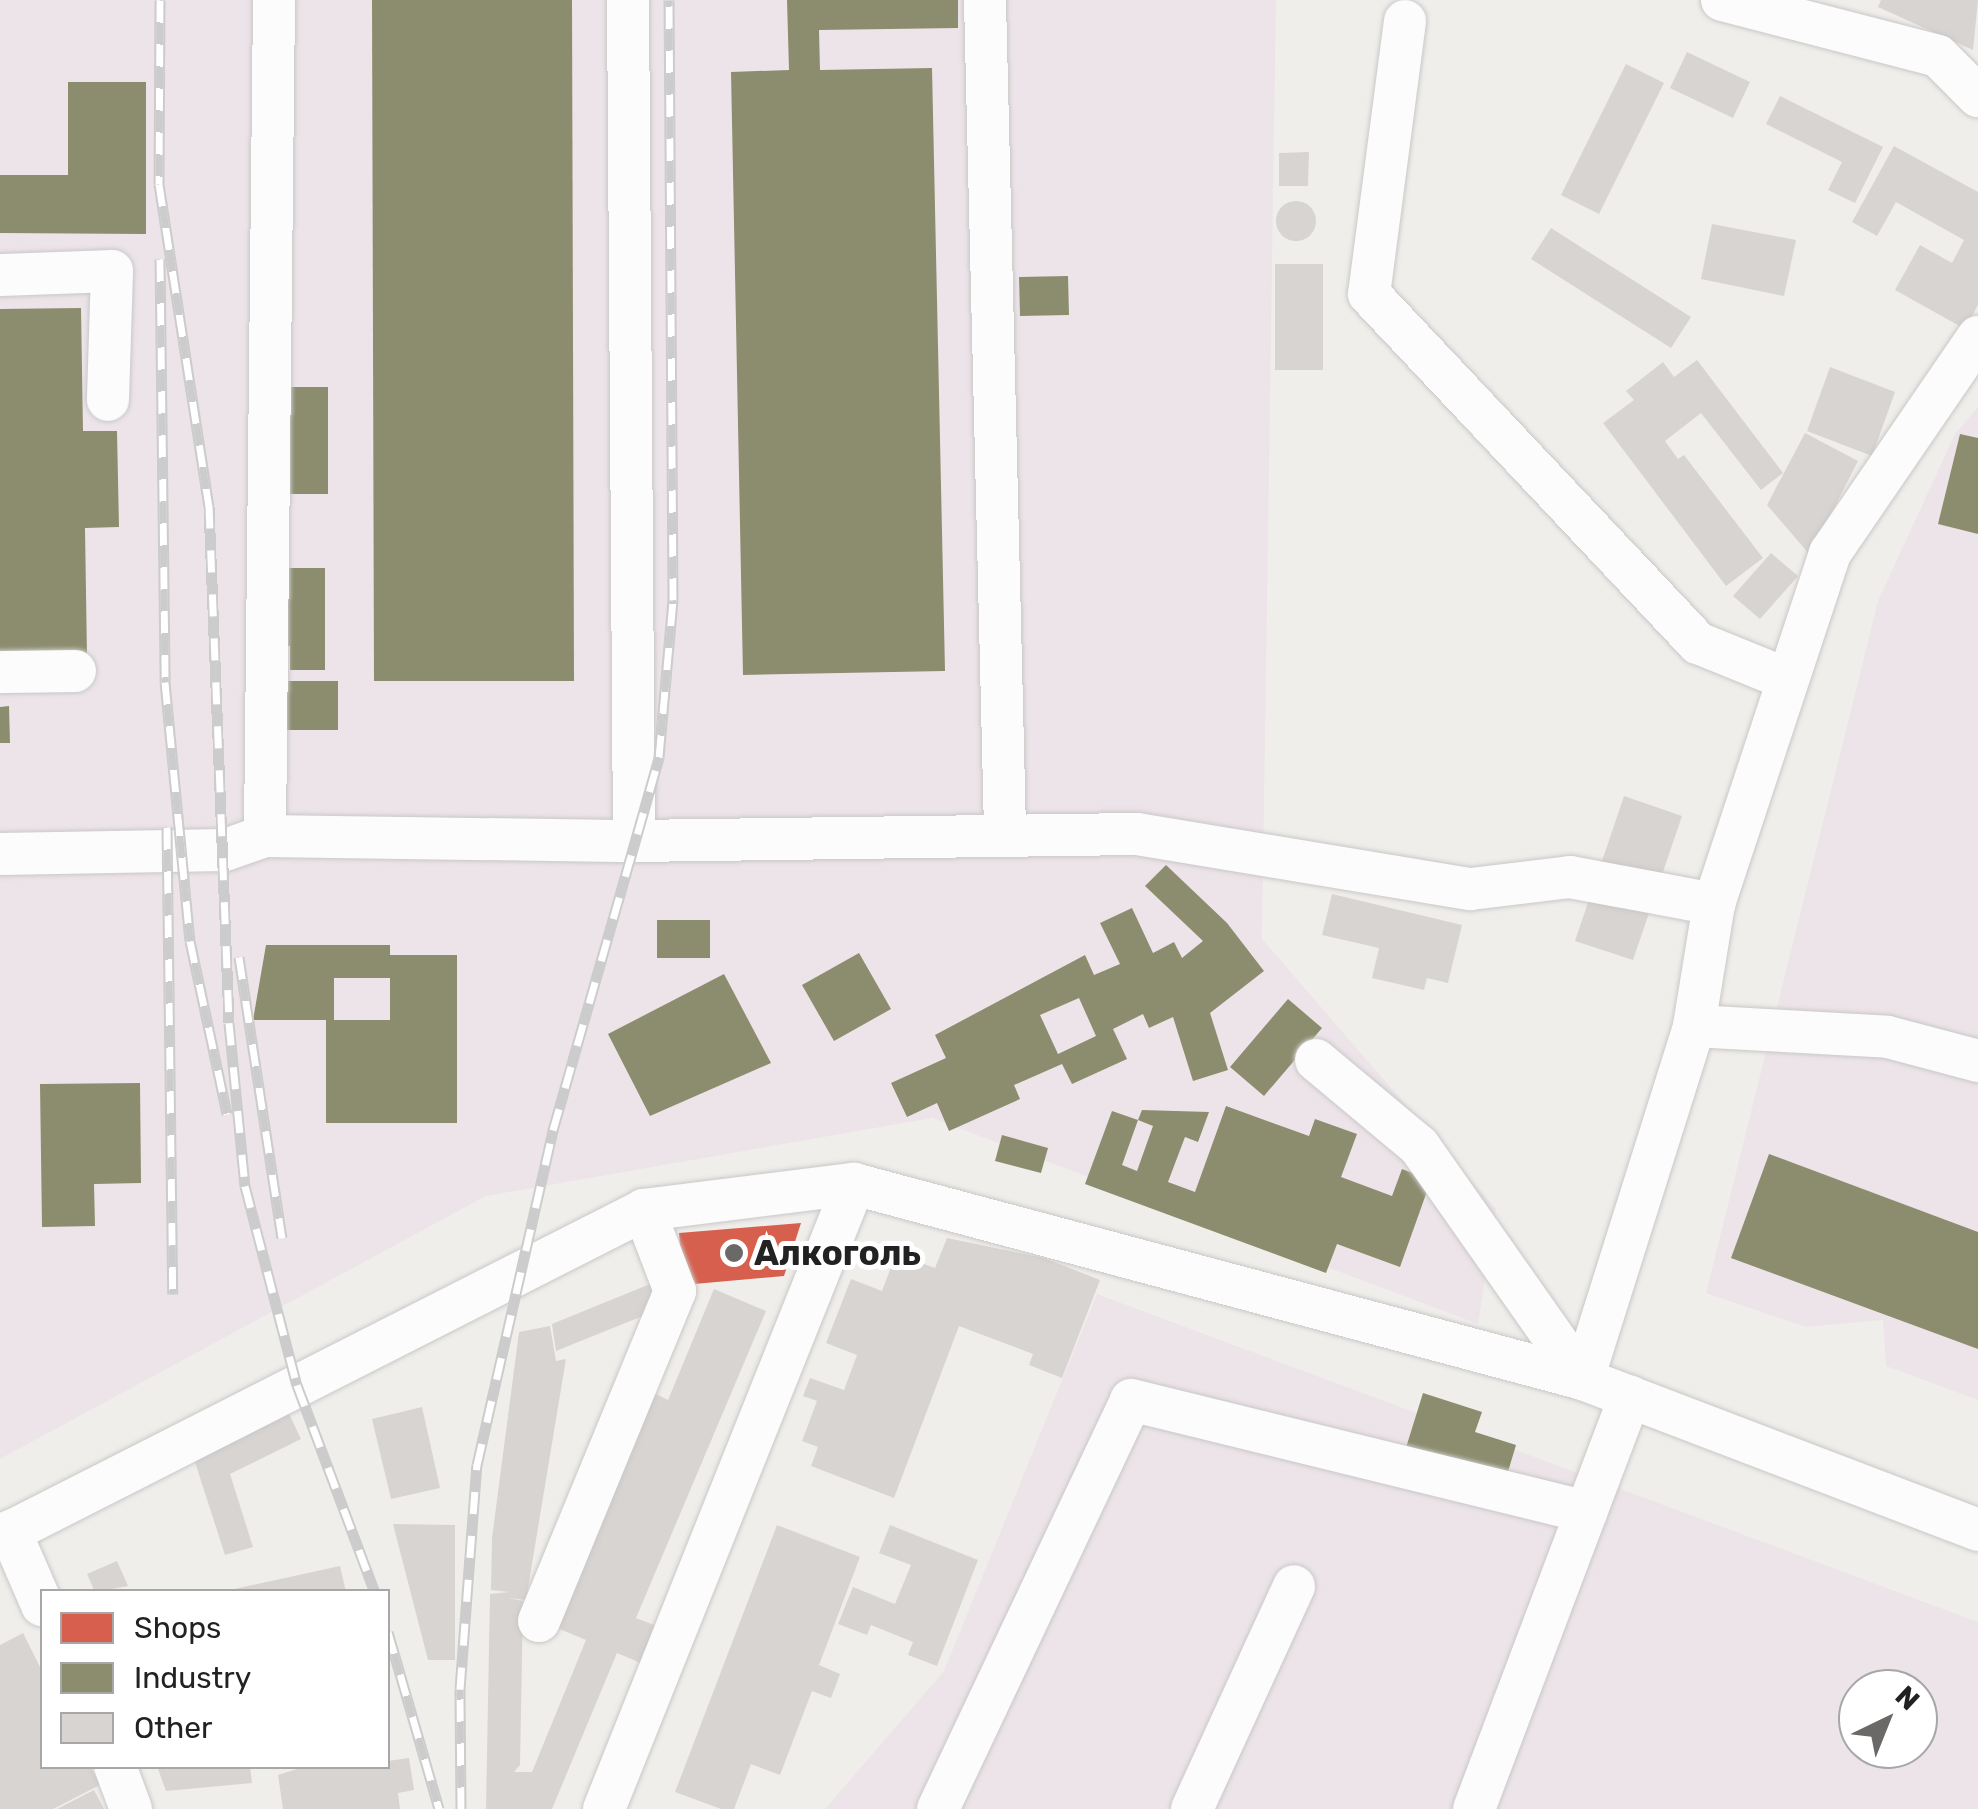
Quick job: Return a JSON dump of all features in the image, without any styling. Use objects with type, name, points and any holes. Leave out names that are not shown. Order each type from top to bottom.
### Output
[{"type":"street","points":[[265,836],[274,0]]},
{"type":"street","points":[[628,0],[634,840]]},
{"type":"street","points":[[986,0],[1005,831]]},
{"type":"street","points":[[1722,0],[1780,9],[1938,56],[1978,96]]},
{"type":"street","points":[[1405,20],[1369,294],[1698,643],[1784,678]]},
{"type":"street","points":[[0,274],[112,271],[108,400]]},
{"type":"street","points":[[1582,1379],[1694,1026],[1714,904],[1784,678],[1830,553],[1978,338]]},
{"type":"street","points":[[0,672],[75,671]]},
{"type":"street","points":[[0,854],[222,850],[265,836],[634,840],[1005,831],[1136,834],[1471,890],[1570,877],[1714,904]]},
{"type":"street","points":[[1694,1026],[1888,1037],[1978,1061]]},
{"type":"street","points":[[1316,1060],[1419,1146],[1582,1379]]},
{"type":"street","points":[[604,1809],[854,1184]]},
{"type":"street","points":[[40,1601],[5,1534],[644,1210],[854,1184],[1582,1379],[1978,1530]]},
{"type":"street","points":[[538,1621],[675,1291],[644,1210]]},
{"type":"street","points":[[1474,1809],[1630,1396]]},
{"type":"street","points":[[938,1809],[1131,1400],[1586,1512]]},
{"type":"street","points":[[1192,1809],[1294,1586]]},
{"type":"street","points":[[116,1769],[131,1809]]},
{"type":"shaded area","points":[[0,0],[1276,0],[1262,939],[1496,1209],[1478,1324],[932,1118],[486,1196],[0,1459]]},
{"type":"shaded area","points":[[1978,407],[1978,1400],[1886,1366],[1883,1320],[1806,1327],[1706,1293],[1878,601],[1955,434]]},
{"type":"shaded area","points":[[1097,1294],[1978,1622],[1978,1809],[825,1809],[944,1671]]},
{"type":"building: Shops","points":[[801,1223],[784,1276],[683,1285],[679,1233]]},
{"type":"building: Industry","points":[[372,0],[572,0],[574,681],[374,681]]},
{"type":"building: Industry","points":[[787,0],[958,0],[958,28],[819,30],[820,70],[932,68],[945,671],[743,675],[731,72],[789,70]]},
{"type":"building: Industry","points":[[68,82],[146,82],[146,234],[0,233],[0,175],[68,175]]},
{"type":"building: Industry","points":[[1068,276],[1069,315],[1020,316],[1019,277]]},
{"type":"building: Industry","points":[[81,308],[83,431],[117,431],[119,527],[85,528],[87,658],[0,660],[0,309]]},
{"type":"building: Industry","points":[[288,387],[328,387],[328,494],[288,494]]},
{"type":"building: Industry","points":[[1960,434],[1978,438],[1978,534],[1938,524]]},
{"type":"building: Industry","points":[[272,568],[325,568],[325,670],[290,670],[290,646],[273,646]]},
{"type":"building: Industry","points":[[287,681],[338,681],[338,730],[287,730]]},
{"type":"building: Industry","points":[[9,706],[10,743],[0,743],[0,707]]},
{"type":"building: Industry","points":[[1166,865],[1227,923],[1264,971],[1210,1013],[1228,1070],[1193,1081],[1173,1017],[1149,1028],[1143,1014],[1113,1029],[1127,1059],[1072,1084],[1062,1064],[1014,1085],[1020,1099],[949,1131],[937,1103],[907,1117],[891,1083],[946,1058],[935,1035],[1085,955],[1094,975],[1120,964],[1100,923],[1132,908],[1153,953],[1174,942],[1182,958],[1203,941],[1145,886]],"holes":[[[1079,998],[1096,1036],[1058,1054],[1040,1015]]]},
{"type":"building: Industry","points":[[657,920],[710,920],[710,958],[657,958]]},
{"type":"building: Industry","points":[[266,945],[390,945],[390,955],[457,955],[457,1123],[326,1123],[326,1020],[253,1020]],"holes":[[[334,978],[390,978],[390,1020],[334,1020]]]},
{"type":"building: Industry","points":[[859,953],[891,1009],[834,1041],[802,985]]},
{"type":"building: Industry","points":[[724,974],[771,1063],[650,1116],[608,1034]]},
{"type":"building: Industry","points":[[1288,999],[1322,1028],[1264,1096],[1230,1067]]},
{"type":"building: Industry","points":[[140,1083],[141,1183],[94,1184],[95,1226],[42,1227],[40,1084]]},
{"type":"building: Industry","points":[[1226,1106],[1309,1136],[1315,1119],[1357,1134],[1341,1177],[1392,1196],[1402,1169],[1431,1180],[1400,1267],[1337,1244],[1326,1273],[1085,1184],[1112,1111],[1138,1120],[1142,1110],[1209,1112],[1198,1142],[1185,1137],[1168,1182],[1195,1192]],"holes":[[[1138,1120],[1153,1126],[1137,1171],[1122,1165]]]},
{"type":"building: Industry","points":[[1002,1135],[1048,1148],[1041,1173],[995,1161]]},
{"type":"building: Industry","points":[[1769,1154],[1978,1232],[1978,1349],[1731,1258]]},
{"type":"building: Industry","points":[[1423,1393],[1482,1412],[1475,1432],[1516,1445],[1504,1485],[1404,1454]]},
{"type":"building: Other","points":[[1881,0],[1978,0],[1973,50],[1878,7]]},
{"type":"building: Other","points":[[1687,52],[1750,82],[1733,118],[1670,88]]},
{"type":"building: Other","points":[[1626,64],[1664,83],[1599,214],[1561,195]]},
{"type":"building: Other","points":[[1780,96],[1883,147],[1855,203],[1828,190],[1842,162],[1766,124]]},
{"type":"building: Other","points":[[1894,146],[1978,192],[1978,305],[1965,329],[1895,290],[1920,245],[1952,263],[1964,240],[1896,202],[1877,236],[1852,222]]},
{"type":"building: Other","points":[[1309,152],[1308,186],[1279,186],[1279,153]]},
{"type":"building: Other","points":[[1296,201],[1310,207],[1316,221],[1310,235],[1296,241],[1282,235],[1276,221],[1282,207]]},
{"type":"building: Other","points":[[1712,224],[1796,240],[1784,296],[1701,279]]},
{"type":"building: Other","points":[[1551,228],[1691,317],[1671,348],[1531,259]]},
{"type":"building: Other","points":[[1275,264],[1323,264],[1323,370],[1275,370]]},
{"type":"building: Other","points":[[1697,360],[1783,473],[1761,490],[1701,413],[1665,441],[1678,459],[1684,455],[1763,558],[1726,586],[1603,423],[1634,400],[1626,391],[1663,362],[1674,377]]},
{"type":"building: Other","points":[[1830,367],[1895,392],[1872,456],[1807,431]]},
{"type":"building: Other","points":[[1805,433],[1858,461],[1810,555],[1767,505]]},
{"type":"building: Other","points":[[1771,553],[1798,576],[1760,619],[1733,596]]},
{"type":"building: Other","points":[[1624,796],[1682,816],[1633,960],[1575,941]]},
{"type":"building: Other","points":[[1332,894],[1462,925],[1448,983],[1427,978],[1424,990],[1372,978],[1379,948],[1322,935]]},
{"type":"building: Other","points":[[947,1238],[1044,1258],[1100,1280],[1062,1378],[1029,1365],[1033,1354],[959,1326],[894,1498],[811,1466],[818,1447],[802,1441],[817,1401],[803,1396],[810,1378],[844,1390],[857,1355],[826,1343],[851,1279],[882,1291],[896,1254],[935,1268]]},
{"type":"building: Other","points":[[655,1282],[665,1307],[556,1351],[552,1324]]},
{"type":"building: Other","points":[[714,1289],[766,1311],[636,1618],[659,1627],[643,1664],[617,1653],[552,1809],[486,1809],[490,1594],[509,1592],[491,1590],[492,1538],[519,1332],[550,1326],[556,1361],[566,1359],[526,1600],[508,1598],[523,1601],[520,1765],[514,1772],[532,1772],[586,1640],[555,1627],[654,1393],[668,1400]]},
{"type":"building: Other","points":[[422,1407],[440,1488],[391,1499],[372,1419]]},
{"type":"building: Other","points":[[289,1414],[301,1439],[230,1474],[253,1547],[225,1555],[193,1456]]},
{"type":"building: Other","points":[[393,1524],[455,1525],[455,1660],[428,1660]]},
{"type":"building: Other","points":[[777,1525],[860,1557],[819,1665],[840,1674],[831,1698],[812,1691],[780,1775],[751,1764],[734,1809],[721,1809],[675,1792]]},
{"type":"building: Other","points":[[890,1525],[978,1560],[937,1666],[908,1655],[913,1642],[871,1625],[867,1635],[838,1624],[853,1587],[895,1604],[911,1565],[879,1553]]},
{"type":"building: Other","points":[[117,1561],[128,1586],[94,1589],[87,1574]]},
{"type":"building: Other","points":[[340,1566],[345,1589],[235,1589]]},
{"type":"building: Other","points":[[23,1633],[40,1667],[40,1769],[92,1769],[100,1785],[53,1809],[0,1809],[0,1645]]},
{"type":"building: Other","points":[[409,1758],[414,1790],[398,1793],[400,1809],[283,1809],[278,1775],[297,1769],[390,1769],[390,1761]]},
{"type":"building: Other","points":[[158,1769],[250,1769],[252,1783],[166,1791]]},
{"type":"building: Other","points":[[94,1790],[104,1809],[57,1809]]},
{"type":"railway","points":[[160,0],[159,184],[209,506],[229,1023],[245,1186],[297,1385],[374,1589]]},
{"type":"railway","points":[[461,1809],[460,1689],[477,1465],[553,1130],[659,757],[673,600],[669,0]]},
{"type":"railway","points":[[160,259],[165,682],[190,941],[227,1114]]},
{"type":"railway","points":[[167,827],[173,1294]]},
{"type":"railway","points":[[239,957],[282,1238]]},
{"type":"railway","points":[[390,1639],[439,1809]]},
{"type":"place","name":"Алкоголь","points":[[734,1253]]}]
